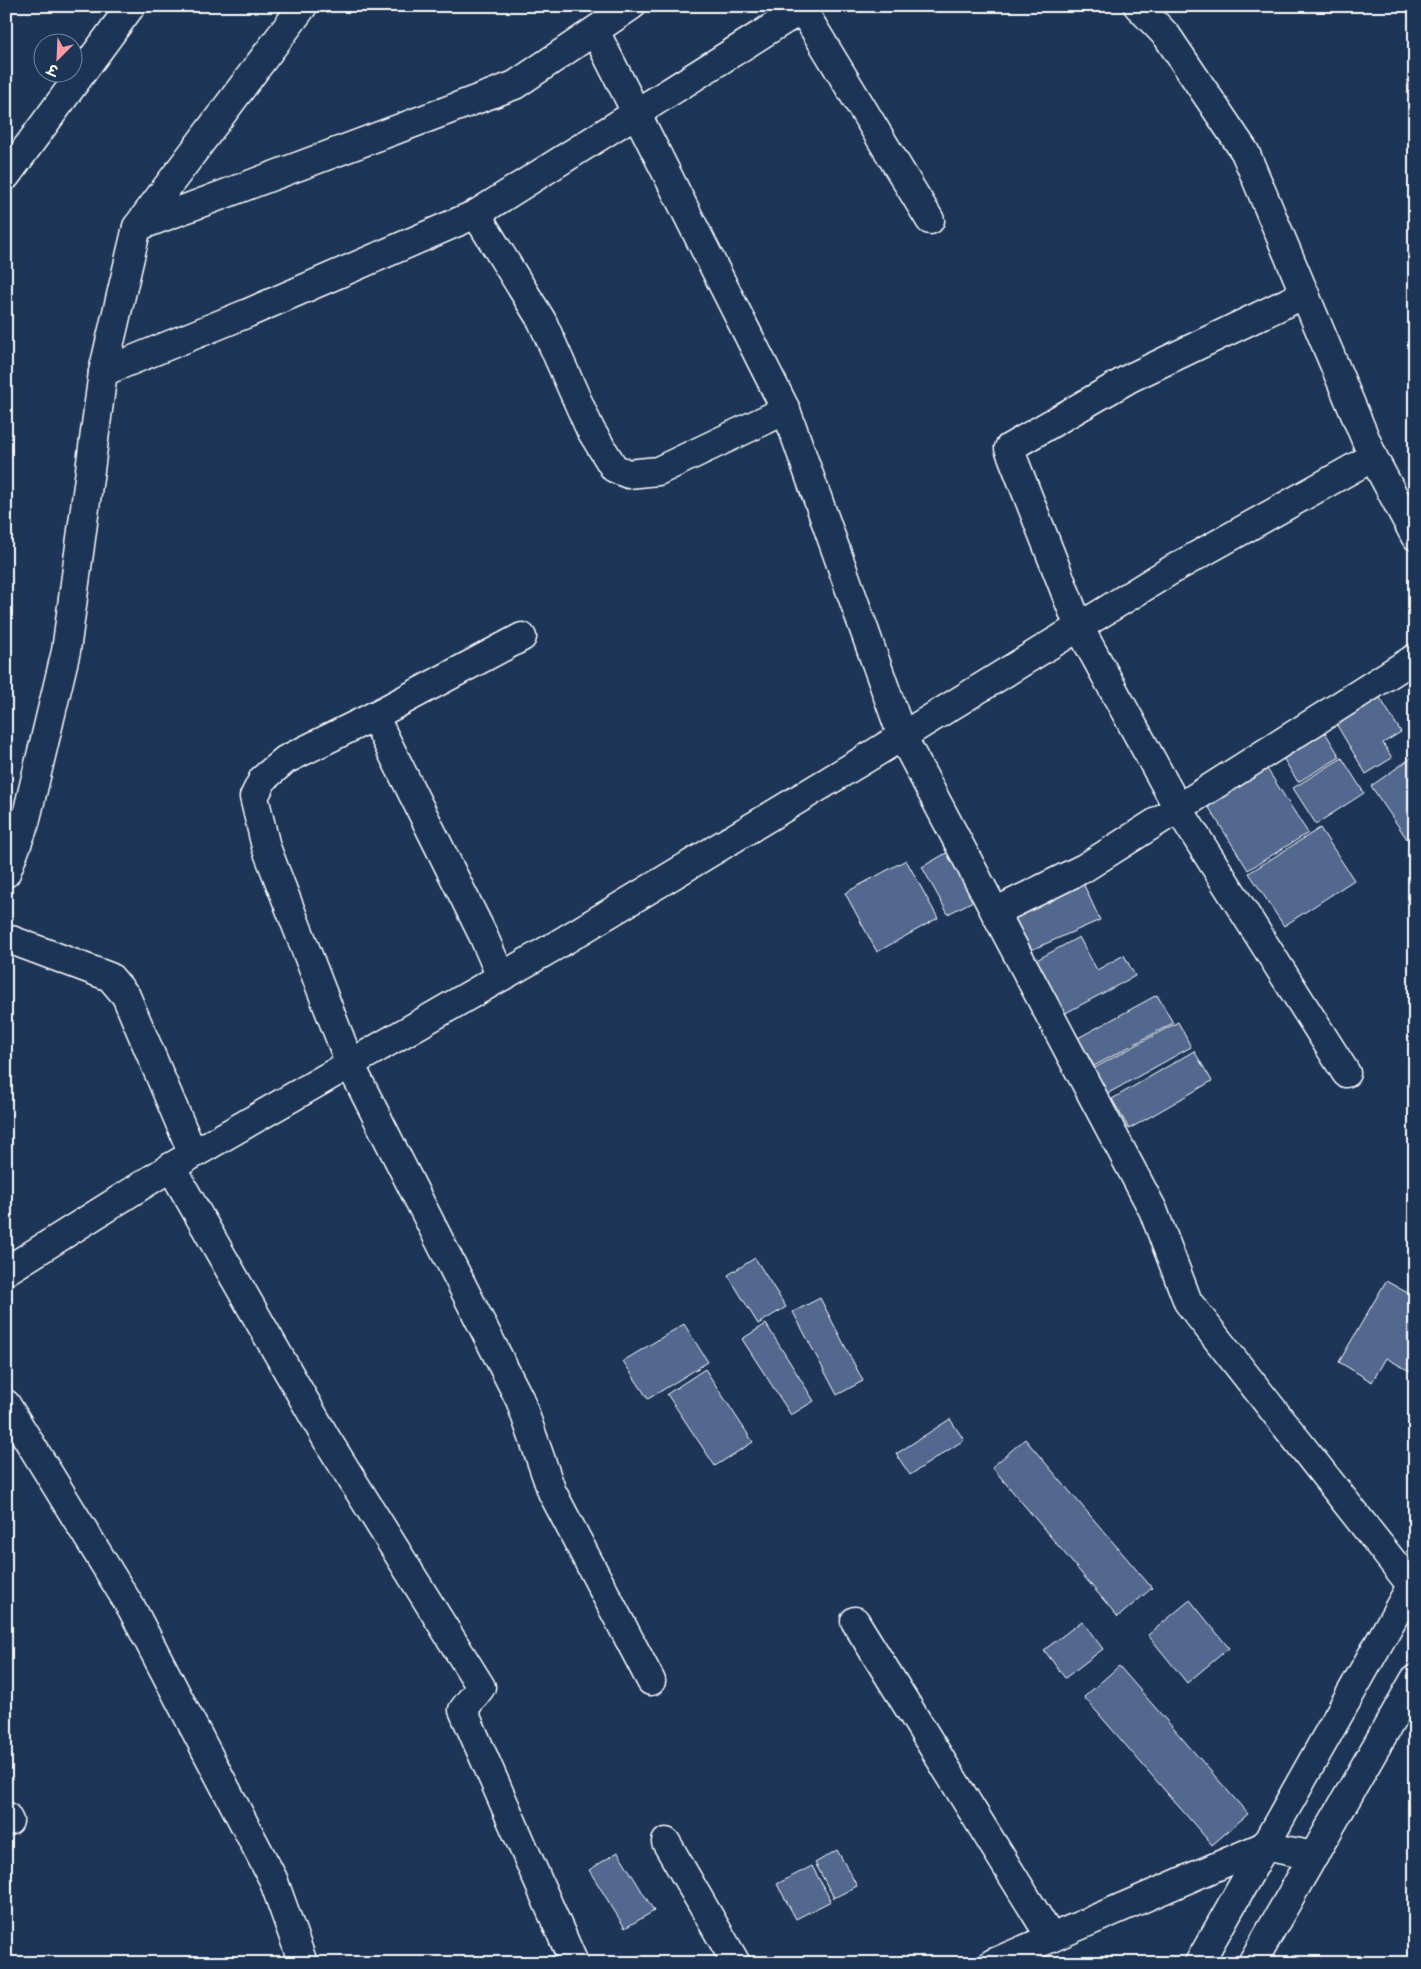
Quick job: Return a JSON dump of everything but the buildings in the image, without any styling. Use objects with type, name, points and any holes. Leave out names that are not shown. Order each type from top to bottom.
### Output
[{"type":"street","points":[[6,176],[131,6]]},
{"type":"street","points":[[6,873],[25,823],[66,652],[103,372],[137,227],[302,6]]},
{"type":"street","points":[[137,227],[515,85],[631,6]]},
{"type":"street","points":[[1138,6],[1167,36],[1245,152],[1373,457],[1415,536]]},
{"type":"street","points":[[103,372],[248,313],[476,214],[635,114],[786,11],[802,9],[930,220]]},
{"type":"street","points":[[595,31],[635,114],[786,410],[902,736],[1153,1210],[1188,1302],[1414,1585],[1199,1963]]},
{"type":"street","points":[[476,214],[542,321],[590,429],[614,468],[628,474],[658,471],[786,410]]},
{"type":"street","points":[[1305,294],[1130,378],[1009,448],[1079,627],[1178,808],[1346,1073]]},
{"type":"street","points":[[6,1271],[182,1160],[555,946],[902,736],[1172,569],[1373,457]]},
{"type":"street","points":[[522,637],[374,716],[285,760],[263,779],[254,797],[266,847],[350,1064],[520,1400],[552,1492],[651,1681]]},
{"type":"street","points":[[995,912],[1084,868],[1415,658]]},
{"type":"street","points":[[374,716],[478,926],[501,977]]},
{"type":"street","points":[[6,938],[110,977],[126,996],[182,1160],[326,1438],[481,1688],[464,1710],[574,1963]]},
{"type":"street","points":[[6,1404],[132,1609],[273,1879],[303,1963]]},
{"type":"street","points":[[855,1621],[1051,1938]]},
{"type":"street","points":[[1252,1963],[1415,1679]]},
{"type":"street","points":[[666,1842],[736,1963]]},
{"type":"street","points":[[993,1963],[1264,1846],[1314,1856]]}]
